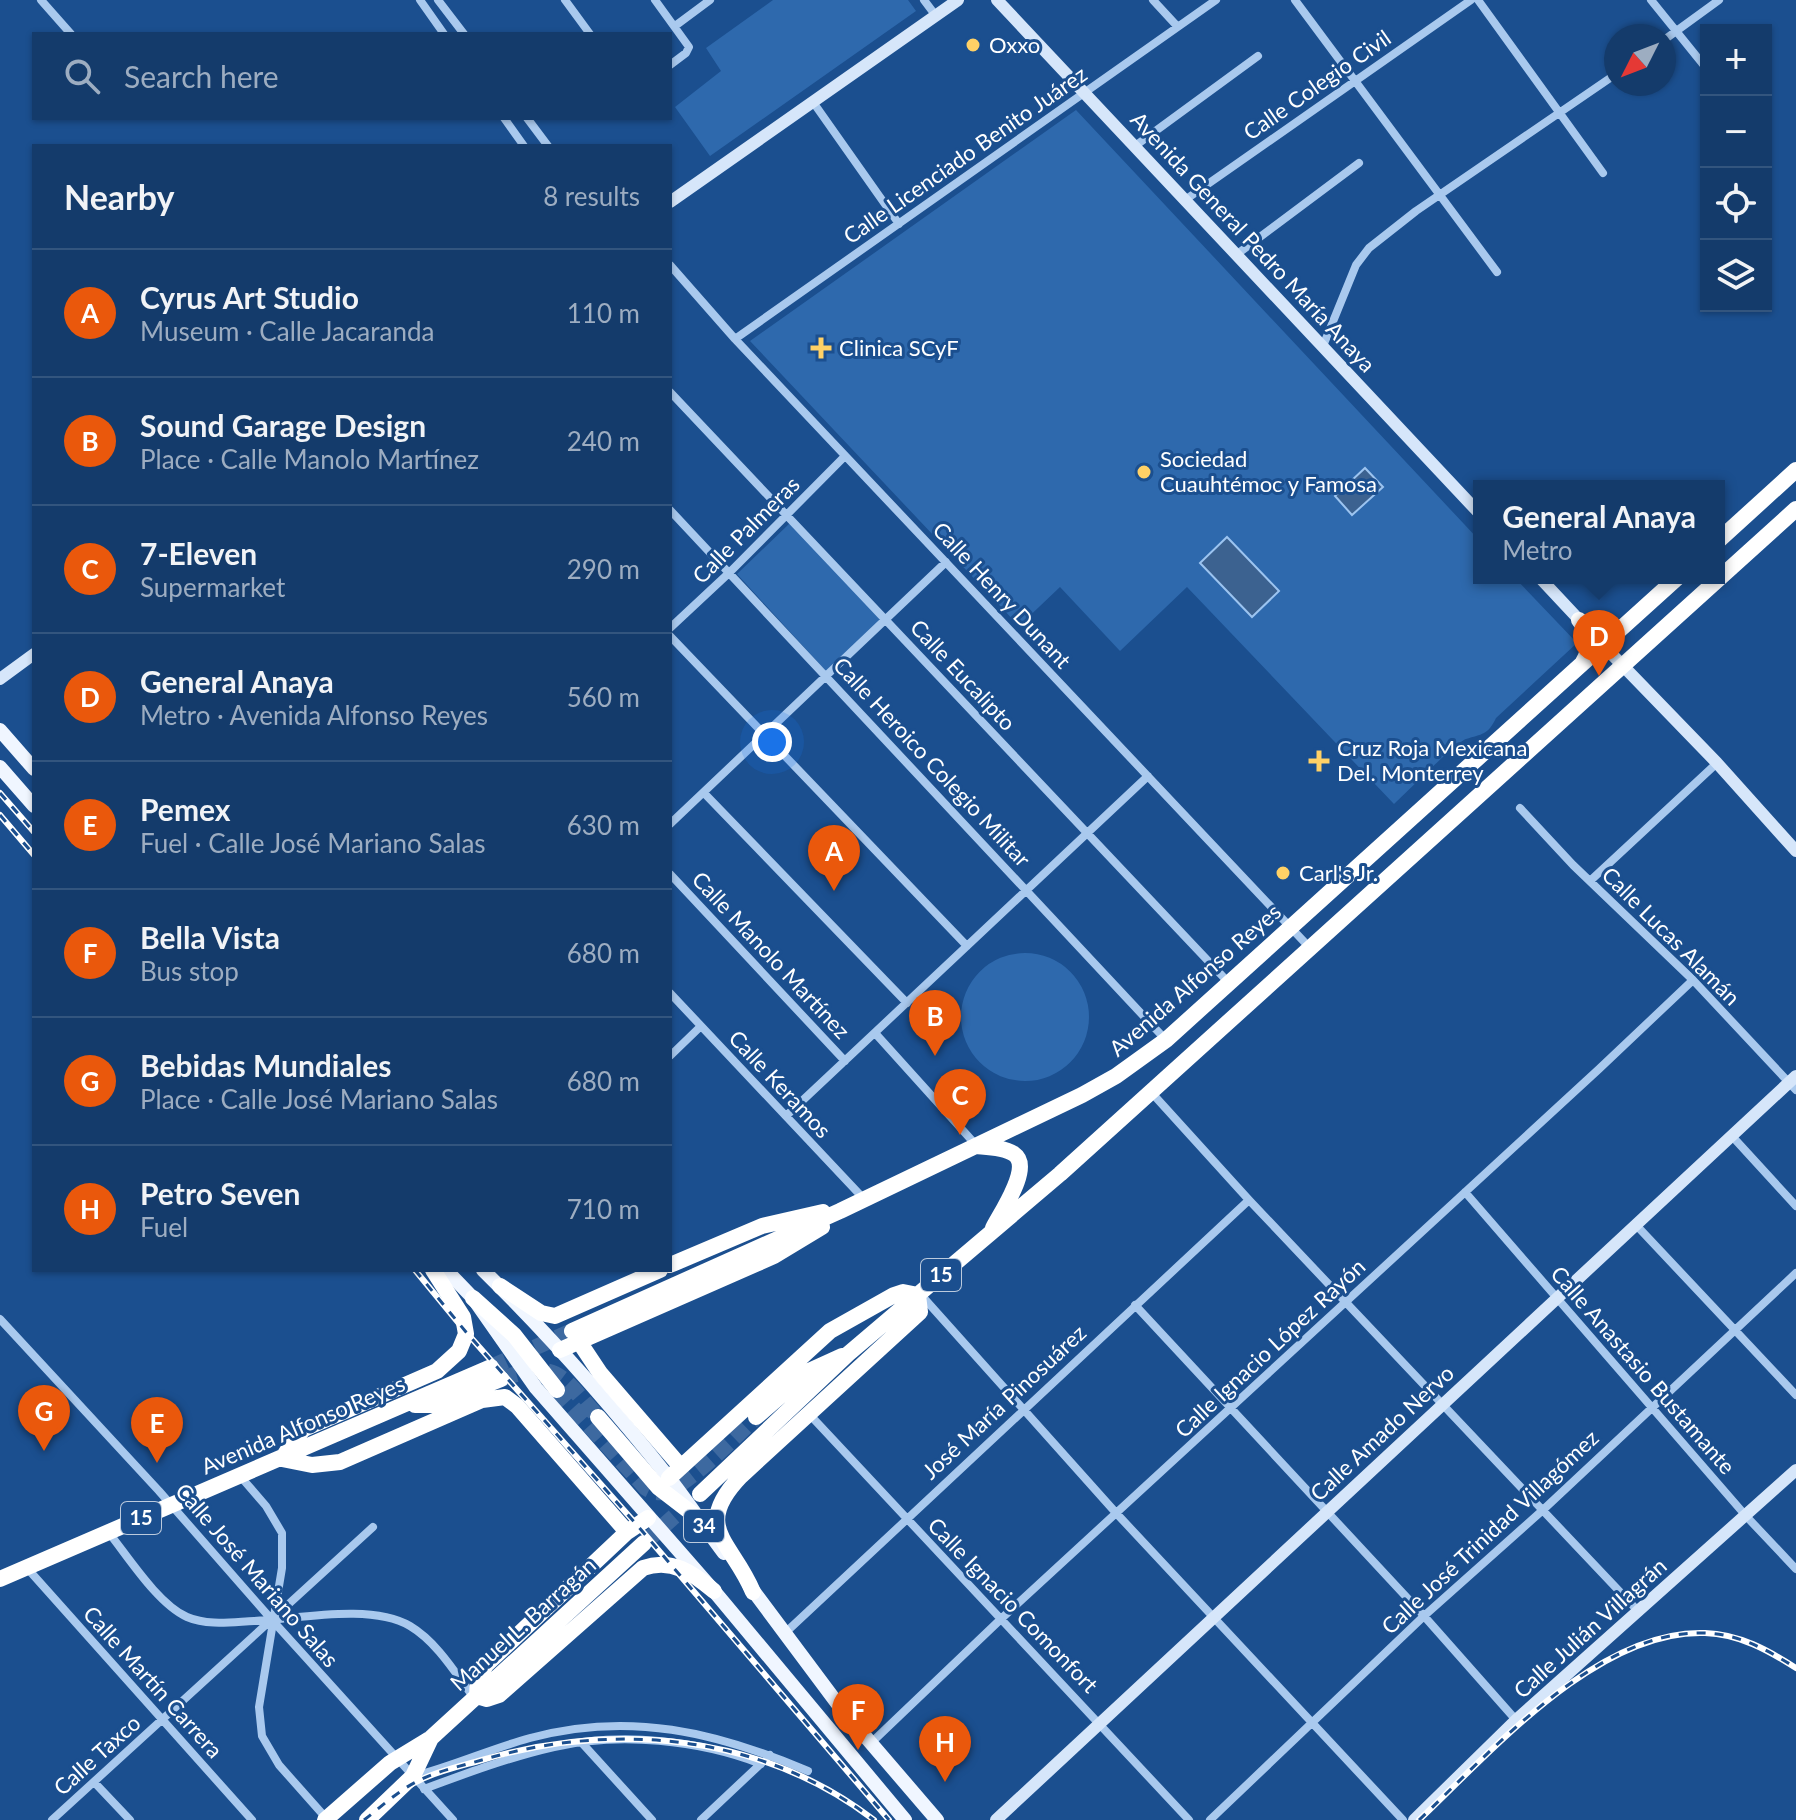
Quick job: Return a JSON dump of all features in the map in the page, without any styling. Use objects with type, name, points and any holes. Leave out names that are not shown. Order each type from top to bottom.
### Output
[{"type":"highway","points":[[1725,534],[1796,470]]},
{"type":"highway","points":[[1771,492],[1796,487]]},
{"type":"highway","name":"15","points":[[1725,574],[1796,509]]},
{"type":"highway","name":"Avenida Alfonso Reyes","points":[[840,1211],[1082,1095],[1116,1076],[1166,1040],[1670,584]]},
{"type":"highway","name":"15","points":[[700,1494],[848,1354],[988,1237],[1186,1061],[1714,584]]},
{"type":"highway","points":[[1577,670],[1585,660],[1589,645],[1588,634],[1579,620]]},
{"type":"highway","points":[[976,1146],[1009,1151],[1020,1159],[1021,1164],[1019,1176],[988,1237]]},
{"type":"highway","points":[[672,1264],[762,1226],[802,1215],[840,1211]]},
{"type":"highway","points":[[560,1350],[576,1337],[774,1256],[809,1237],[840,1211]]},
{"type":"highway","points":[[434,1272],[463,1317],[464,1343],[453,1359],[437,1371],[304,1429],[282,1459],[312,1465],[340,1462],[482,1400],[505,1397],[517,1406],[627,1532]]},
{"type":"highway","points":[[500,1286],[541,1313],[555,1316],[655,1272]]},
{"type":"highway","points":[[576,1337],[675,1472],[830,1331],[894,1295],[903,1292],[919,1295],[920,1312],[730,1488],[716,1512],[718,1529],[745,1571],[753,1592]]},
{"type":"highway","points":[[473,1298],[514,1335],[557,1390]]},
{"type":"highway","points":[[756,1417],[809,1371],[848,1354]]},
{"type":"highway","name":"Avenida Alfonso Reyes","points":[[0,1579],[410,1404],[435,1405],[496,1373]]},
{"type":"highway","points":[[598,1417],[659,1488],[698,1518]]},
{"type":"highway","points":[[648,1518],[627,1532],[486,1665],[478,1678],[475,1697],[487,1699],[499,1695],[643,1568],[658,1565],[677,1567],[698,1577],[714,1591]]},
{"type":"highway","name":"Manuel L. Barragán","points":[[326,1820],[397,1759],[431,1738],[644,1543]]},
{"type":"highway","name":"Manuel L. Barragán","points":[[367,1820],[419,1783],[431,1738]]},
{"type":"main road","points":[[0,730],[32,767]]},
{"type":"main road","points":[[0,767],[32,804]]},
{"type":"main road","name":"34","points":[[448,1272],[473,1298],[536,1388],[714,1591],[905,1820]]},
{"type":"main road","name":"34","points":[[485,1272],[675,1472],[698,1518],[753,1592],[840,1707],[937,1820]]},
{"type":"street","points":[[41,0],[69,32]]},
{"type":"street","points":[[420,0],[443,32]]},
{"type":"street","points":[[438,0],[462,32]]},
{"type":"street","points":[[565,0],[589,32]]},
{"type":"street","points":[[655,0],[689,47],[672,64]]},
{"type":"street","points":[[924,0],[936,16]]},
{"type":"street","points":[[672,201],[958,0]]},
{"type":"street","name":"Avenida General Pedro María Anaya","points":[[997,0],[1473,507]]},
{"type":"street","points":[[1153,0],[1177,26]]},
{"type":"street","name":"Calle Licenciado Benito Juárez","points":[[735,339],[1216,0]]},
{"type":"street","points":[[1295,0],[1497,272]]},
{"type":"street","name":"Calle Colegio Civil","points":[[1185,200],[1471,0]]},
{"type":"street","points":[[1478,0],[1603,173]]},
{"type":"street","points":[[1651,0],[1670,24]]},
{"type":"street","points":[[1700,61],[1676,31],[1719,0]]},
{"type":"street","points":[[675,26],[707,1]]},
{"type":"street","points":[[1135,146],[1258,56]]},
{"type":"street","points":[[1323,346],[1356,265],[1364,253],[1416,211],[1441,197],[1604,83]]},
{"type":"street","points":[[813,102],[899,224]]},
{"type":"street","points":[[505,120],[523,144]]},
{"type":"street","points":[[528,120],[546,144]]},
{"type":"street","points":[[1236,255],[1359,163]]},
{"type":"street","name":"Calle Henry Dunant","points":[[672,267],[735,339],[1310,948]]},
{"type":"street","name":"Calle Eucalipto","points":[[672,394],[1229,983]]},
{"type":"street","name":"Calle Palmeras","points":[[672,626],[845,456]]},
{"type":"street","name":"Calle Heroico Colegio Militar","points":[[672,512],[1166,1040]]},
{"type":"street","points":[[672,822],[946,562]]},
{"type":"street","points":[[1546,584],[1717,763],[1796,851]]},
{"type":"street","points":[[672,638],[967,946]]},
{"type":"street","points":[[0,679],[32,655]]},
{"type":"street","points":[[1590,881],[1717,763]]},
{"type":"street","points":[[786,1116],[1148,776]]},
{"type":"street","points":[[704,793],[907,1003]]},
{"type":"street","name":"Calle Lucas Alamán","points":[[1520,808],[1556,848],[1794,1083]]},
{"type":"street","name":"Calle Manolo Martínez","points":[[672,876],[845,1061]]},
{"type":"street","name":"Calle Ignacio López Rayón","points":[[871,1743],[1002,1618],[1693,980]]},
{"type":"street","name":"Calle Keramos","points":[[672,995],[864,1199]]},
{"type":"street","points":[[672,1054],[701,1026]]},
{"type":"street","name":"Calle Manolo Martínez","points":[[875,1033],[976,1146]]},
{"type":"street","name":"Calle Amado Nervo","points":[[996,1820],[1442,1402],[1637,1226],[1731,1135],[1794,1083]]},
{"type":"street","points":[[1151,1092],[1249,1200],[1639,1612]]},
{"type":"street","points":[[1731,1135],[1796,1206]]},
{"type":"street","name":"Calle Anastasio Bustamante","points":[[1465,1192],[1746,1516],[1796,1569]]},
{"type":"street","name":"José María Pinosuárez","points":[[785,1633],[1249,1200]]},
{"type":"street","points":[[1637,1226],[1796,1395]]},
{"type":"street","name":"Calle José Trinidad Villagómez","points":[[1210,1820],[1424,1616],[1544,1509],[1796,1273]]},
{"type":"street","points":[[919,1295],[1213,1619],[1403,1820]]},
{"type":"street","points":[[1135,1305],[1424,1616],[1516,1720]]},
{"type":"street","name":"Calle José Mariano Salas","points":[[0,1319],[453,1820]]},
{"type":"street","name":"Calle Ignacio Comonfort","points":[[810,1415],[1189,1820]]},
{"type":"street","name":"Calle Julián Villagrán","points":[[1414,1820],[1516,1720],[1796,1470]]},
{"type":"street","points":[[240,1476],[266,1506],[282,1533],[282,1568],[259,1707],[262,1736],[279,1765],[326,1820]]},
{"type":"street","name":"Calle Taxco","points":[[52,1820],[373,1527]]},
{"type":"street","points":[[109,1533],[160,1596],[188,1617],[217,1622],[352,1615],[375,1616],[408,1625],[436,1649],[475,1697]]},
{"type":"street","name":"Calle Martín Carrera","points":[[27,1568],[252,1820]]},
{"type":"street","points":[[419,1783],[532,1738],[579,1728],[624,1725],[684,1730],[731,1742],[808,1771]]},
{"type":"street","points":[[419,1783],[582,1743],[623,1741],[677,1744],[761,1764]]},
{"type":"street","points":[[582,1743],[652,1820]]},
{"type":"street","points":[[701,1820],[770,1755]]},
{"type":"street","points":[[94,1782],[130,1820]]},
{"type":"street","points":[[435,1820],[445,1811]]},
{"type":"shaded area","points":[[773,0],[908,0],[916,11],[710,156],[675,107],[721,71],[706,48]]},
{"type":"shaded area","name":"Sociedad Cuauhtémoc y Famosa","points":[[1076,110],[1473,534],[1473,584],[1521,584],[1577,643],[1496,718],[1487,731],[1461,742],[1394,804],[1187,587],[1120,651],[1060,587],[1019,626],[750,341]]},
{"type":"shaded area","points":[[1365,468],[1383,487],[1352,515],[1335,496]]},
{"type":"shaded area","points":[[790,523],[881,620],[826,671],[737,574]]},
{"type":"shaded area","points":[[1227,537],[1279,591],[1252,617],[1200,563]]},
{"type":"shaded area","points":[[1025,953],[1050,958],[1070,972],[1084,992],[1089,1017],[1084,1042],[1070,1062],[1050,1076],[1025,1081],[1000,1076],[980,1062],[966,1042],[961,1017],[966,992],[980,972],[1000,958]]},
{"type":"tunnel","points":[[491,1367],[572,1331]]},
{"type":"tunnel","points":[[501,1379],[520,1373],[547,1371],[566,1382],[598,1417]]},
{"type":"tunnel","points":[[557,1390],[646,1488],[656,1492],[672,1489],[684,1481],[756,1417]]},
{"type":"tunnel","points":[[644,1543],[694,1499]]},
{"type":"railway","points":[[0,793],[32,830]]},
{"type":"railway","points":[[0,815],[32,853]]},
{"type":"railway","points":[[417,1272],[889,1820]]},
{"type":"railway","points":[[1419,1820],[1549,1700],[1586,1672],[1625,1651],[1665,1637],[1718,1634],[1753,1644],[1796,1668]]},
{"type":"railway","points":[[364,1820],[411,1785],[449,1769],[532,1748],[583,1741],[635,1739],[686,1743],[736,1753],[784,1769],[830,1791],[874,1820]]},
{"type":"place","name":"Oxxo","points":[[973,45]]},
{"type":"place","name":"Clinica SCyF","points":[[821,348]]},
{"type":"place","name":"Sociedad Cuauhtémoc y Famosa","points":[[1144,472]]},
{"type":"place","name":"General Anaya","points":[[1599,676]]},
{"type":"place","name":"Cruz Roja Mexicana Del. Monterrey","points":[[1319,761]]},
{"type":"place","name":"Carl's Jr.","points":[[1283,873]]},
{"type":"place","name":"Cyrus Art Studio","points":[[834,891]]},
{"type":"place","name":"Sound Garage Design","points":[[935,1056]]},
{"type":"place","name":"7-Eleven","points":[[960,1135]]},
{"type":"place","name":"Bebidas Mundiales","points":[[44,1451]]},
{"type":"place","name":"Pemex","points":[[157,1463]]},
{"type":"place","name":"Bella Vista","points":[[858,1750]]},
{"type":"place","name":"Petro Seven","points":[[945,1782]]}]
